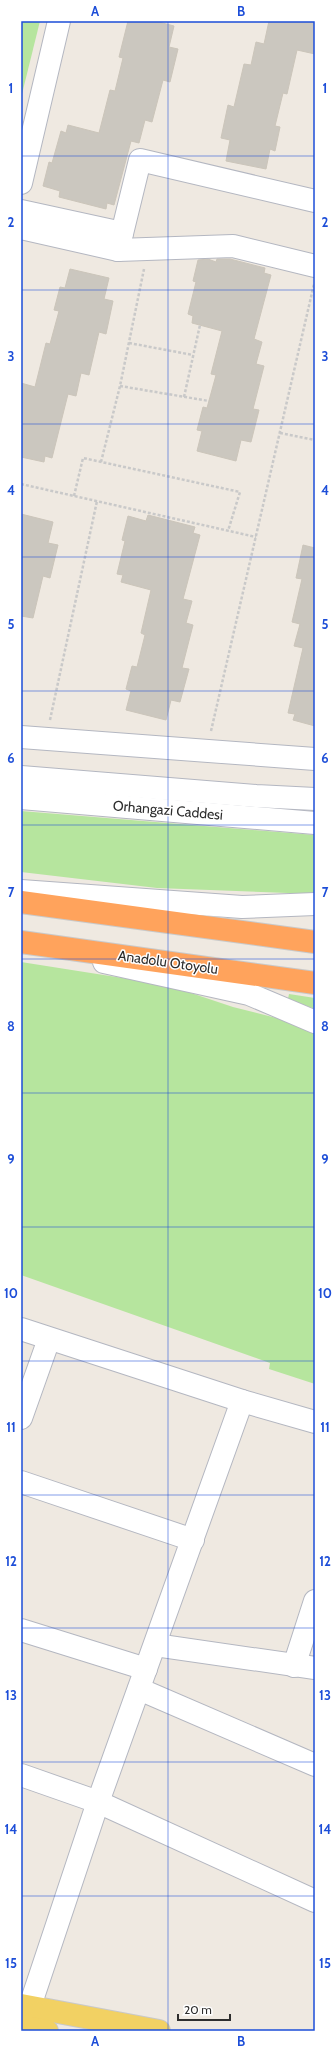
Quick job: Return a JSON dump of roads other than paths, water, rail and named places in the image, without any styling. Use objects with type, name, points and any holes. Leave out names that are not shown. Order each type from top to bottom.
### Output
[{"type":"highway","points":[[21,902],[315,942]]},
{"type":"highway","name":"Anadolu Otoyolu","points":[[21,943],[315,983]]},
{"type":"main road","points":[[24,2019],[47,2031]]},
{"type":"main road","points":[[24,2019],[159,2031]]},
{"type":"street","points":[[21,183],[59,21]]},
{"type":"street","points":[[120,242],[140,160],[315,201]]},
{"type":"street","points":[[21,210],[120,242],[148,249],[233,246],[315,266]]},
{"type":"street","points":[[21,228],[120,242]]},
{"type":"street","points":[[21,737],[315,759]]},
{"type":"street","name":"Orhangazi Caddesi","points":[[21,777],[256,796],[315,799]]},
{"type":"street","name":"Orhangazi Caddesi","points":[[21,798],[315,823]]},
{"type":"street","points":[[21,891],[242,908],[315,904]]},
{"type":"street","points":[[21,943],[249,994],[315,1022]]},
{"type":"street","points":[[21,1329],[242,1401],[315,1422]]},
{"type":"street","points":[[21,1418],[49,1338]]},
{"type":"street","points":[[24,2019],[98,1802],[242,1401]]},
{"type":"street","points":[[21,1482],[193,1540]]},
{"type":"street","points":[[155,1645],[304,1667],[315,1601]]},
{"type":"street","points":[[21,1630],[143,1679],[315,1764]]},
{"type":"street","points":[[21,1775],[98,1802],[315,1901]]}]
